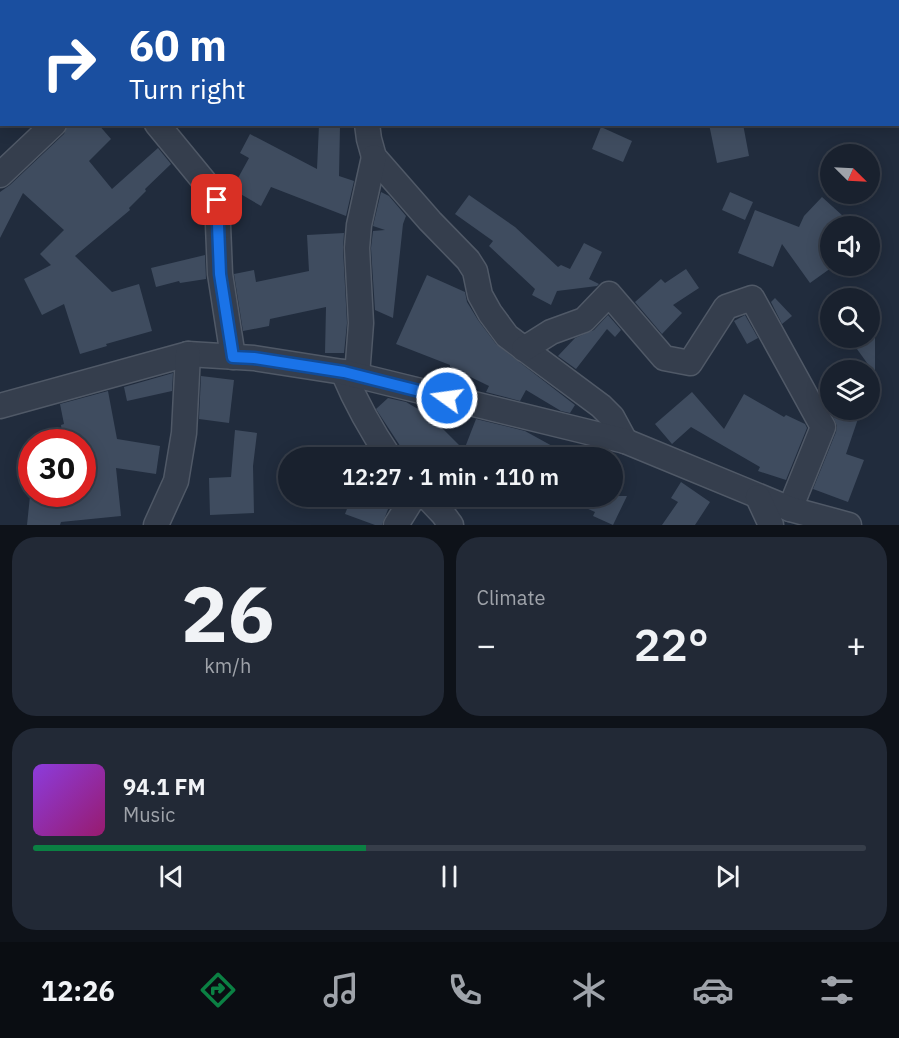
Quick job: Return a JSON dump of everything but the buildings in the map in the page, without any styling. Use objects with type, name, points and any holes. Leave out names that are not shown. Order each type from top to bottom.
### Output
[{"type":"street","points":[[0,175],[52,126]]},
{"type":"street","points":[[162,126],[217,200],[220,274],[233,357]]},
{"type":"street","points":[[368,126],[374,157],[468,260],[474,271],[480,295],[507,336],[601,406],[612,417],[625,441]]},
{"type":"street","points":[[374,157],[361,208],[358,236],[361,323],[350,374],[356,401],[382,447]]},
{"type":"street","points":[[524,350],[551,332],[585,320],[609,294],[664,358],[690,363],[726,307],[752,298],[823,427],[790,509]]},
{"type":"street","points":[[156,525],[176,481],[184,433],[188,354]]},
{"type":"street","points":[[0,406],[188,354],[254,358],[350,374],[625,441],[790,509],[849,525]]},
{"type":"street","points":[[758,497],[771,525]]},
{"type":"street","points":[[396,525],[407,507]]},
{"type":"street","points":[[436,507],[451,525]]},
{"type":"route","points":[[217,200],[222,296],[233,357],[254,358],[344,372],[447,398]]}]
